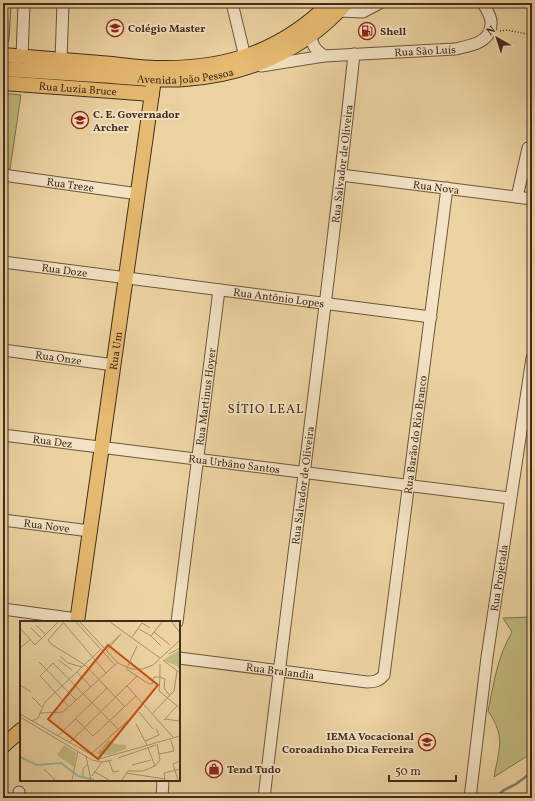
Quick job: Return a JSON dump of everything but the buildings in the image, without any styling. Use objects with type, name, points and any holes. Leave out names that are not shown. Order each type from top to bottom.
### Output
[{"type":"main road","name":"Avenida João Pessoa","points":[[3,55],[159,68],[186,68],[218,64],[246,63],[296,32],[313,19],[338,6]]},
{"type":"main road","name":"Avenida João Pessoa","points":[[3,69],[154,79],[184,80],[206,78],[246,63],[279,56],[311,36],[338,6]]},
{"type":"main road","name":"Rua Um","points":[[77,621],[154,79]]},
{"type":"main road","name":"Rua Luzia Bruce","points":[[3,82],[152,94]]},
{"type":"main road","points":[[3,746],[20,731]]},
{"type":"street","points":[[3,39],[5,3]]},
{"type":"street","points":[[22,57],[24,3]]},
{"type":"street","points":[[62,60],[63,3]]},
{"type":"street","points":[[232,3],[246,63]]},
{"type":"street","points":[[338,6],[363,12],[380,3]]},
{"type":"street","name":"Rua São Luís","points":[[246,63],[324,56],[455,49],[473,45],[485,38],[490,31],[492,23],[484,3]]},
{"type":"street","points":[[311,36],[315,48],[324,56]]},
{"type":"street","name":"Rua Salvador de Oliveira","points":[[264,798],[326,305],[354,54]]},
{"type":"street","points":[[517,197],[528,148]]},
{"type":"street","name":"Rua Treze","points":[[3,175],[138,194]]},
{"type":"street","name":"Rua Nova","points":[[341,175],[532,199]]},
{"type":"street","name":"Rua Barão do Rio Branco","points":[[380,679],[384,675],[386,669],[447,188]]},
{"type":"street","name":"Rua Doze","points":[[3,262],[126,278]]},
{"type":"street","name":"Rua Antônio Lopes","points":[[126,278],[431,318]]},
{"type":"street","name":"Rua Martinus Hoyer","points":[[177,621],[219,290]]},
{"type":"street","name":"Rua Onze","points":[[3,350],[114,365]]},
{"type":"street","name":"Rua Projetada","points":[[470,798],[488,650],[532,358]]},
{"type":"street","name":"Rua Dez","points":[[3,435],[102,448]]},
{"type":"street","name":"Rua Urbâno Santos","points":[[102,448],[510,498]]},
{"type":"street","name":"Rua Nove","points":[[3,520],[90,531]]},
{"type":"street","points":[[3,609],[77,621]]},
{"type":"street","name":"Rua Bralandia","points":[[180,658],[367,682],[375,682],[380,679]]},
{"type":"street","points":[[162,798],[163,781]]},
{"type":"path","points":[[507,30],[532,35]]},
{"type":"shaded area","points":[[3,93],[21,95],[10,169],[3,169]]},
{"type":"shaded area","points":[[532,617],[532,753],[494,777],[500,743],[494,720],[488,711],[499,661],[512,632],[503,618]]},
{"type":"waterway","points":[[495,798],[504,790],[516,784],[532,772]]},
{"type":"place","name":"Colégio Master","points":[[115,28]]},
{"type":"place","name":"Shell","points":[[367,31]]},
{"type":"place","name":"C. E. Governador Archer","points":[[80,120]]},
{"type":"place","name":"IEMA Vocacional Coroadinho Dica Ferreira","points":[[427,742]]},
{"type":"place","name":"Tend Tudo","points":[[214,769]]},
{"type":"district","name":"SÍTIO LEAL","points":[[266,408]]}]
